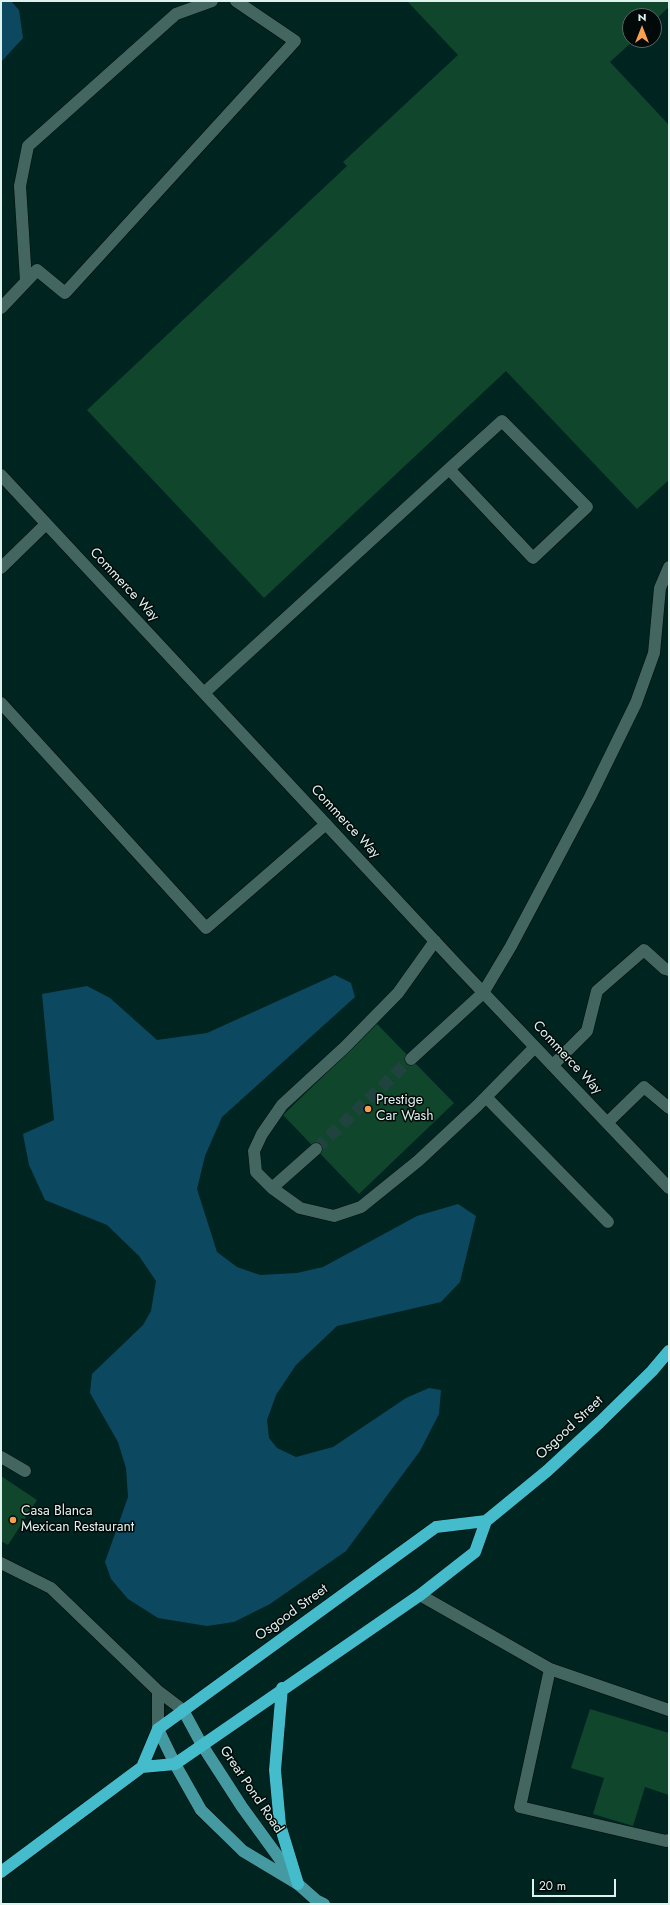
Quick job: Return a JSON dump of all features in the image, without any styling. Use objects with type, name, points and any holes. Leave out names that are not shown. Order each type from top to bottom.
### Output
[{"type":"highway","name":"Osgood Street","points":[[142,1767],[158,1729],[436,1527],[486,1521],[546,1471],[595,1427],[652,1371],[669,1350]]},
{"type":"highway","points":[[1,1872],[142,1767],[175,1764],[282,1688],[420,1595],[475,1552],[486,1521]]},
{"type":"highway","points":[[282,1688],[275,1770],[280,1825],[298,1884]]},
{"type":"main road","name":"Great Pond Road","points":[[183,1710],[202,1745],[242,1807],[298,1884]]},
{"type":"main road","name":"Great Pond Road","points":[[158,1729],[200,1810],[243,1851],[298,1884],[316,1900],[324,1904]]},
{"type":"street","points":[[26,281],[20,186],[28,146],[176,14],[212,1]]},
{"type":"street","points":[[1,308],[37,270],[65,293],[295,41],[237,1]]},
{"type":"street","points":[[204,693],[449,469],[502,421],[587,507],[533,558],[449,469]]},
{"type":"street","name":"Commerce Way","points":[[1,475],[483,993],[669,1188]]},
{"type":"street","points":[[1,568],[46,524]]},
{"type":"street","points":[[411,1059],[483,993],[511,946],[590,797],[636,703],[654,653],[660,588],[669,567]]},
{"type":"street","points":[[1,703],[206,928],[326,824]]},
{"type":"street","points":[[435,941],[398,993],[345,1047],[282,1105],[262,1134],[254,1151],[256,1172],[272,1188],[300,1208],[334,1216],[361,1207],[418,1161],[486,1097],[536,1047]]},
{"type":"street","points":[[553,1065],[587,1031],[597,991],[644,950],[665,969],[669,970]]},
{"type":"street","points":[[607,1123],[644,1086],[669,1108]]},
{"type":"street","points":[[486,1097],[608,1222]]},
{"type":"street","points":[[272,1188],[316,1149]]},
{"type":"street","points":[[1,1457],[25,1471]]},
{"type":"street","points":[[1,1563],[51,1588],[158,1691],[183,1710]]},
{"type":"street","points":[[420,1595],[550,1669],[669,1710]]},
{"type":"street","points":[[550,1669],[520,1807],[666,1841],[669,1840]]},
{"type":"street","points":[[158,1691],[158,1729]]},
{"type":"water","points":[[1,1],[11,1],[19,10],[23,38],[1,62]]},
{"type":"water","points":[[335,975],[351,983],[355,997],[222,1117],[205,1156],[197,1189],[217,1252],[237,1267],[260,1275],[297,1273],[323,1267],[417,1216],[458,1204],[476,1216],[460,1282],[441,1302],[337,1326],[296,1365],[276,1395],[267,1420],[269,1438],[277,1448],[296,1457],[333,1447],[406,1398],[429,1388],[441,1390],[439,1414],[420,1451],[346,1551],[270,1604],[234,1622],[207,1626],[158,1618],[128,1599],[111,1579],[105,1562],[128,1497],[126,1468],[118,1442],[90,1393],[92,1374],[143,1325],[151,1311],[156,1281],[139,1256],[107,1225],[45,1200],[29,1165],[23,1134],[54,1120],[42,994],[87,986],[110,998],[157,1040],[207,1033]]},
{"type":"building","points":[[407,1],[669,1],[669,7],[662,14],[662,8],[622,8],[622,48],[625,48],[610,62],[669,125],[669,480],[637,509],[506,371],[264,598],[87,410],[347,166],[343,162],[458,55]]},
{"type":"building","name":"Prestige Car Wash","points":[[377,1024],[454,1103],[359,1194],[283,1115]]},
{"type":"building","name":"Casa Blanca Mexican Restaurant","points":[[1,1476],[37,1500],[8,1545],[1,1541]]},
{"type":"building","points":[[590,1709],[669,1733],[669,1795],[645,1787],[633,1826],[593,1814],[604,1778],[571,1768]]},
{"type":"tunnel","points":[[316,1149],[411,1059]]},
{"type":"place","name":"Prestige Car Wash","points":[[368,1109]]},
{"type":"place","name":"Casa Blanca Mexican Restaurant","points":[[13,1520]]}]
